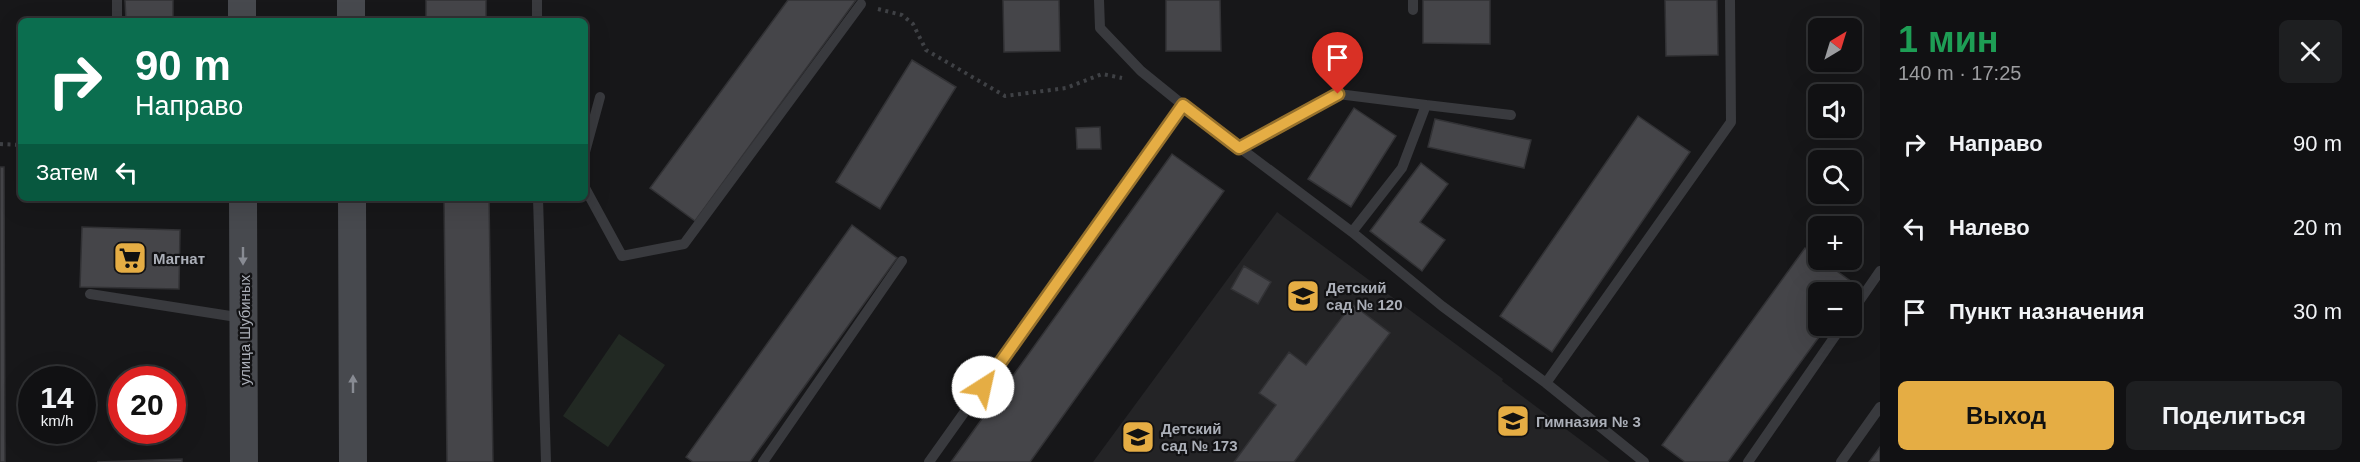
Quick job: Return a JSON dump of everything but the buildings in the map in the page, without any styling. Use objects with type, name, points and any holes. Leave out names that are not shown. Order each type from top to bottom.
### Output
[{"type":"main road","points":[[242,0],[242,18]]},
{"type":"main road","points":[[351,0],[351,18]]},
{"type":"main road","name":"улица Шубиных","points":[[243,201],[244,462]]},
{"type":"main road","points":[[352,201],[353,462]]},
{"type":"lane","points":[[117,0],[117,18]]},
{"type":"lane","points":[[537,0],[537,18]]},
{"type":"lane","points":[[1099,0],[1100,28],[1141,71],[1352,232],[1442,306],[1546,383],[1644,462]]},
{"type":"lane","points":[[1546,383],[1731,122],[1730,0]]},
{"type":"lane","points":[[588,194],[622,256],[684,244],[861,4]]},
{"type":"lane","points":[[1239,148],[1338,94],[1511,115]]},
{"type":"lane","points":[[588,141],[600,97]]},
{"type":"lane","points":[[929,462],[1183,105]]},
{"type":"lane","points":[[1352,232],[1402,168],[1426,105]]},
{"type":"lane","points":[[538,201],[546,462]]},
{"type":"lane","points":[[763,462],[902,261]]},
{"type":"lane","points":[[1862,297],[1880,271]]},
{"type":"lane","points":[[90,294],[243,318]]},
{"type":"lane","points":[[1748,462],[1835,336]]},
{"type":"lane","points":[[1841,462],[1880,406]]},
{"type":"path","points":[[861,4],[902,15],[913,24],[926,51],[1005,96],[1066,88],[1102,74],[1130,80]]},
{"type":"path","points":[[0,144],[18,145]]},
{"type":"shaded area","name":"Детский сад № 120","points":[[1277,212],[1503,379],[1502,381],[1610,462],[1093,462]]},
{"type":"shaded area","points":[[619,334],[665,365],[608,447],[563,416]]},
{"type":"place","name":"Магнат","points":[[130,258]]},
{"type":"place","name":"Детский сад № 120","points":[[1303,296]]},
{"type":"place","name":"Гимназия № 3","points":[[1513,421]]},
{"type":"place","name":"Детский сад № 173","points":[[1138,437]]},
{"type":"route","points":[[983,387],[1183,105],[1239,148],[1338,94]]}]
